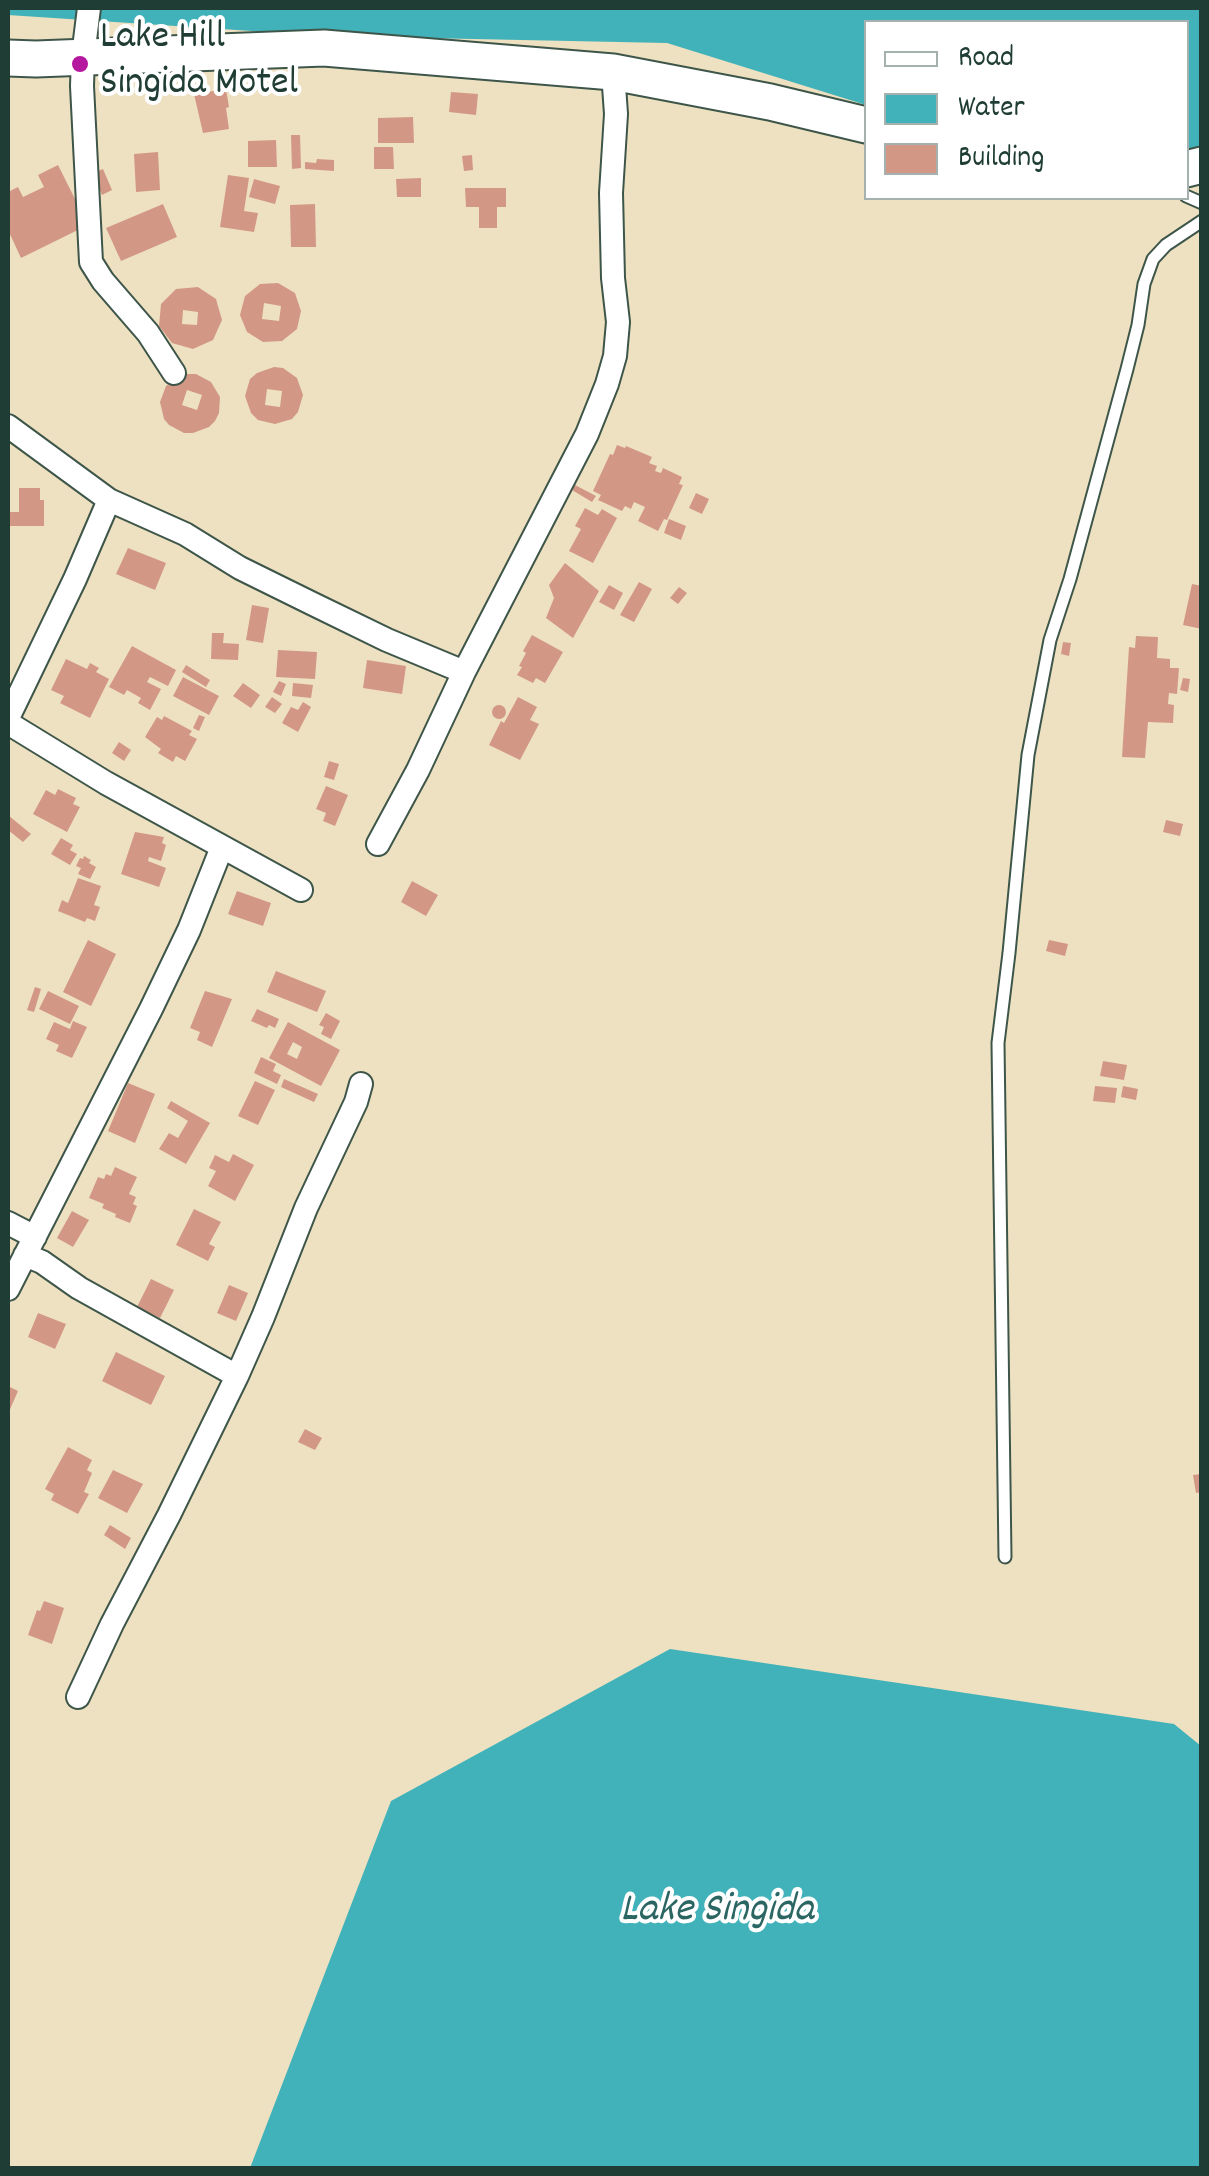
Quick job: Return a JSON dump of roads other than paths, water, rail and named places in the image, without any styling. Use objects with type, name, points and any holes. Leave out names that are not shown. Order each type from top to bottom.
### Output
[{"type":"highway","points":[[8,58],[324,48],[613,72],[864,125]]},
{"type":"street","points":[[89,8],[83,56],[83,137],[90,262],[174,373]]},
{"type":"street","points":[[378,844],[586,434],[607,384],[618,322],[610,193],[616,114],[613,72]]},
{"type":"street","points":[[8,426],[109,500],[185,534],[240,568],[328,612],[464,672]]},
{"type":"street","points":[[109,500],[8,721],[106,783],[301,890]]},
{"type":"street","points":[[8,1289],[189,930],[222,847]]},
{"type":"street","points":[[78,1697],[237,1376],[361,1084]]},
{"type":"street","points":[[8,1222],[30,1246],[106,1304],[237,1376]]},
{"type":"lane","points":[[1005,1557],[998,1043],[1028,756],[1050,640],[1138,324],[1144,284],[1153,259],[1166,245],[1202,221]]},
{"type":"water","points":[[8,8],[1201,8],[1201,146],[1189,149],[1189,20],[864,20],[864,104],[667,43],[328,36],[8,15]]},
{"type":"water","name":"Lake Singida","points":[[670,1649],[1174,1724],[1201,1746],[1201,2168],[250,2168],[391,1801]]},
{"type":"place","name":"Lake Hill Singida Motel","points":[[80,64]]}]
